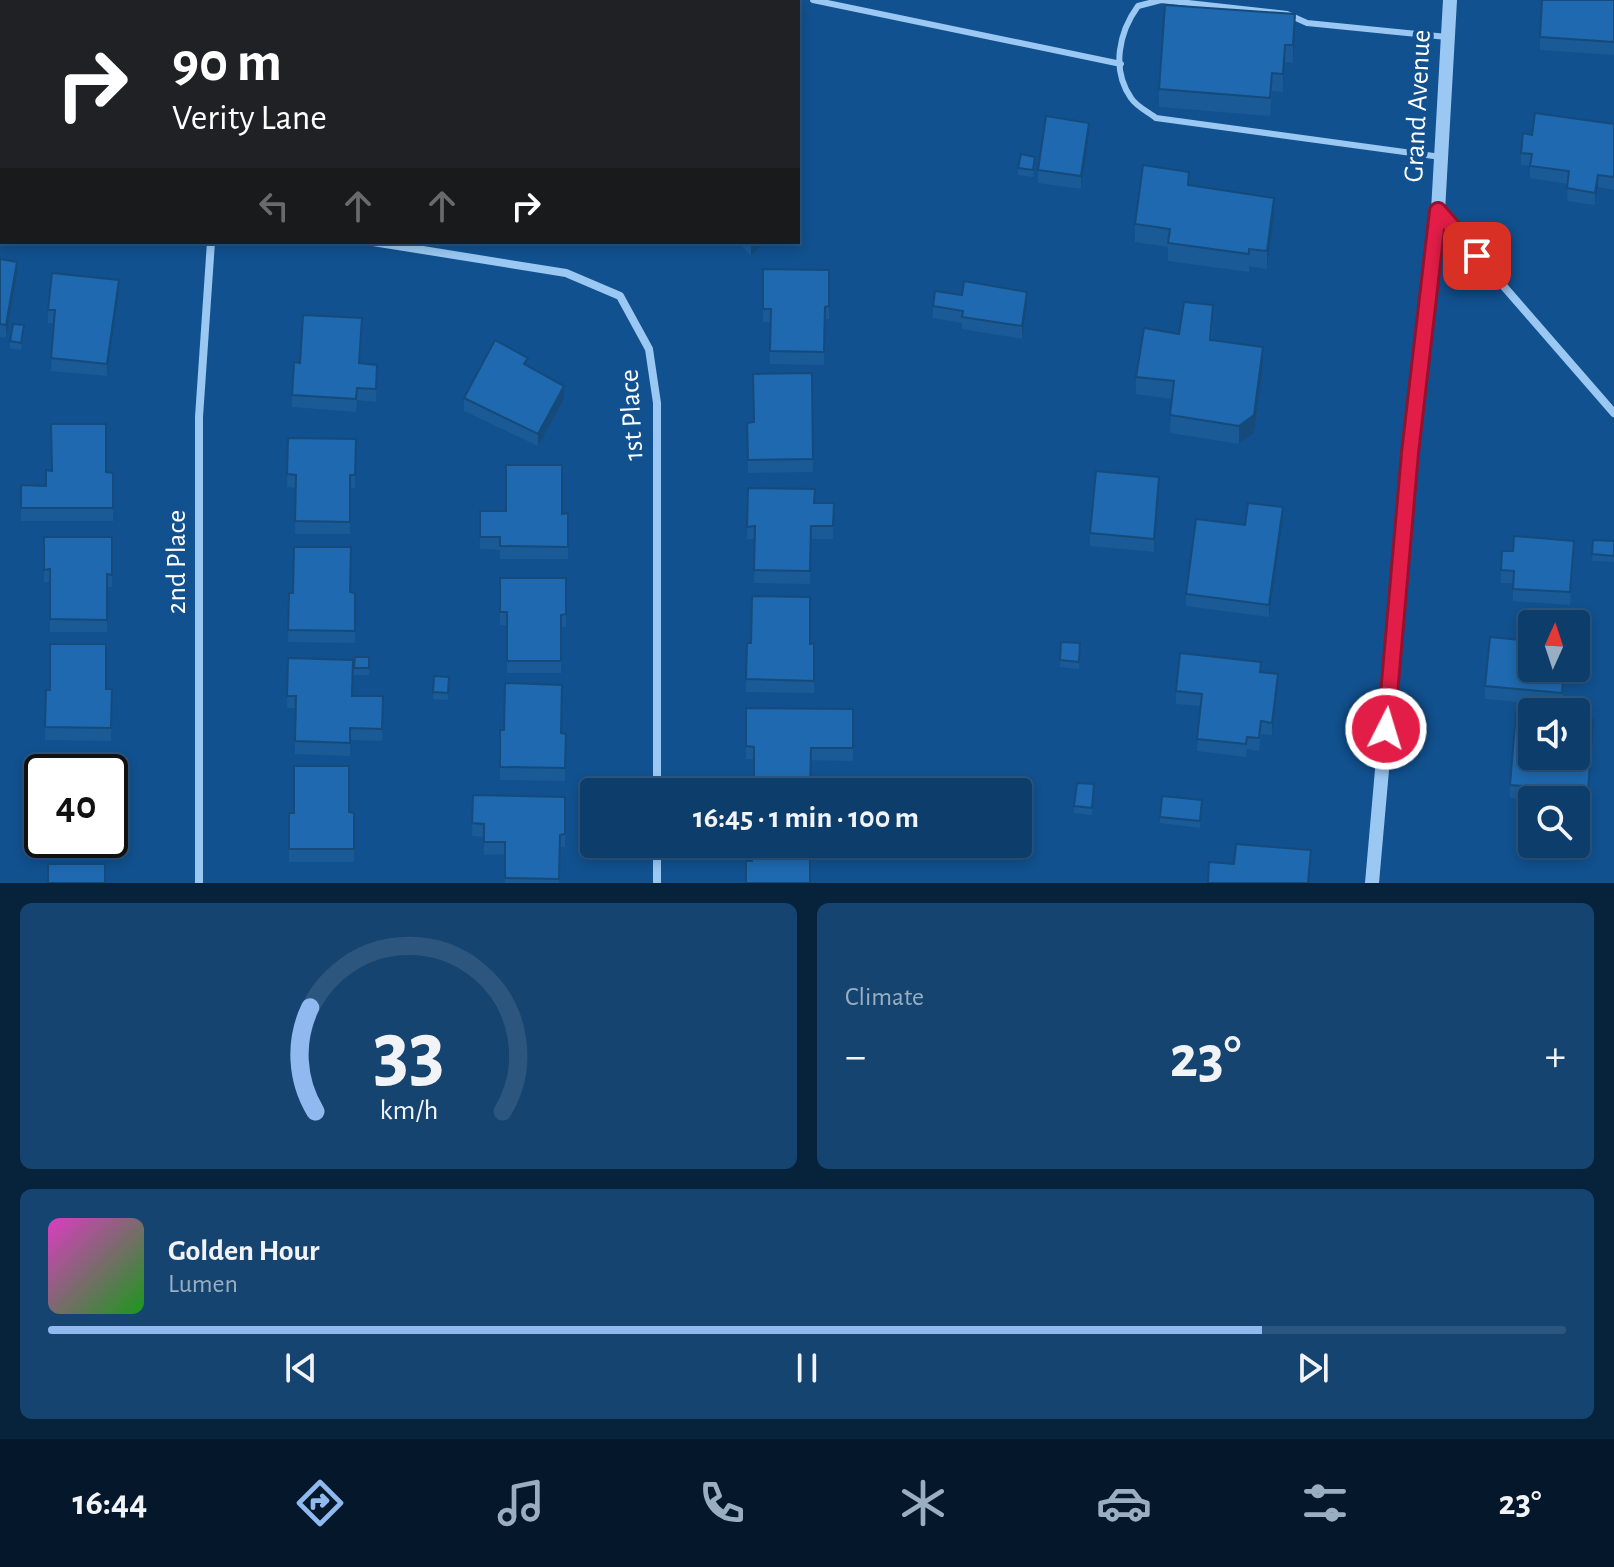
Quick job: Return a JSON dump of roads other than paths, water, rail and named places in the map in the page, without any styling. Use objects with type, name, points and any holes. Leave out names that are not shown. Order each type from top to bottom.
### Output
[{"type":"street","name":"Grand Avenue","points":[[1372,883],[1410,453],[1438,211],[1450,0]]},
{"type":"street","points":[[1438,211],[1614,413]]},
{"type":"street","name":"2nd Place","points":[[199,883],[199,417],[211,244]]},
{"type":"street","name":"1st Place","points":[[385,244],[566,273],[620,296],[649,349],[657,403],[657,778]]},
{"type":"street","points":[[657,858],[657,883]]},
{"type":"lane","points":[[813,0],[1121,64]]},
{"type":"lane","points":[[1441,157],[1156,118],[1132,100],[1122,80],[1119,52],[1124,25],[1138,6],[1161,0],[1287,14],[1307,23],[1447,37]]}]
